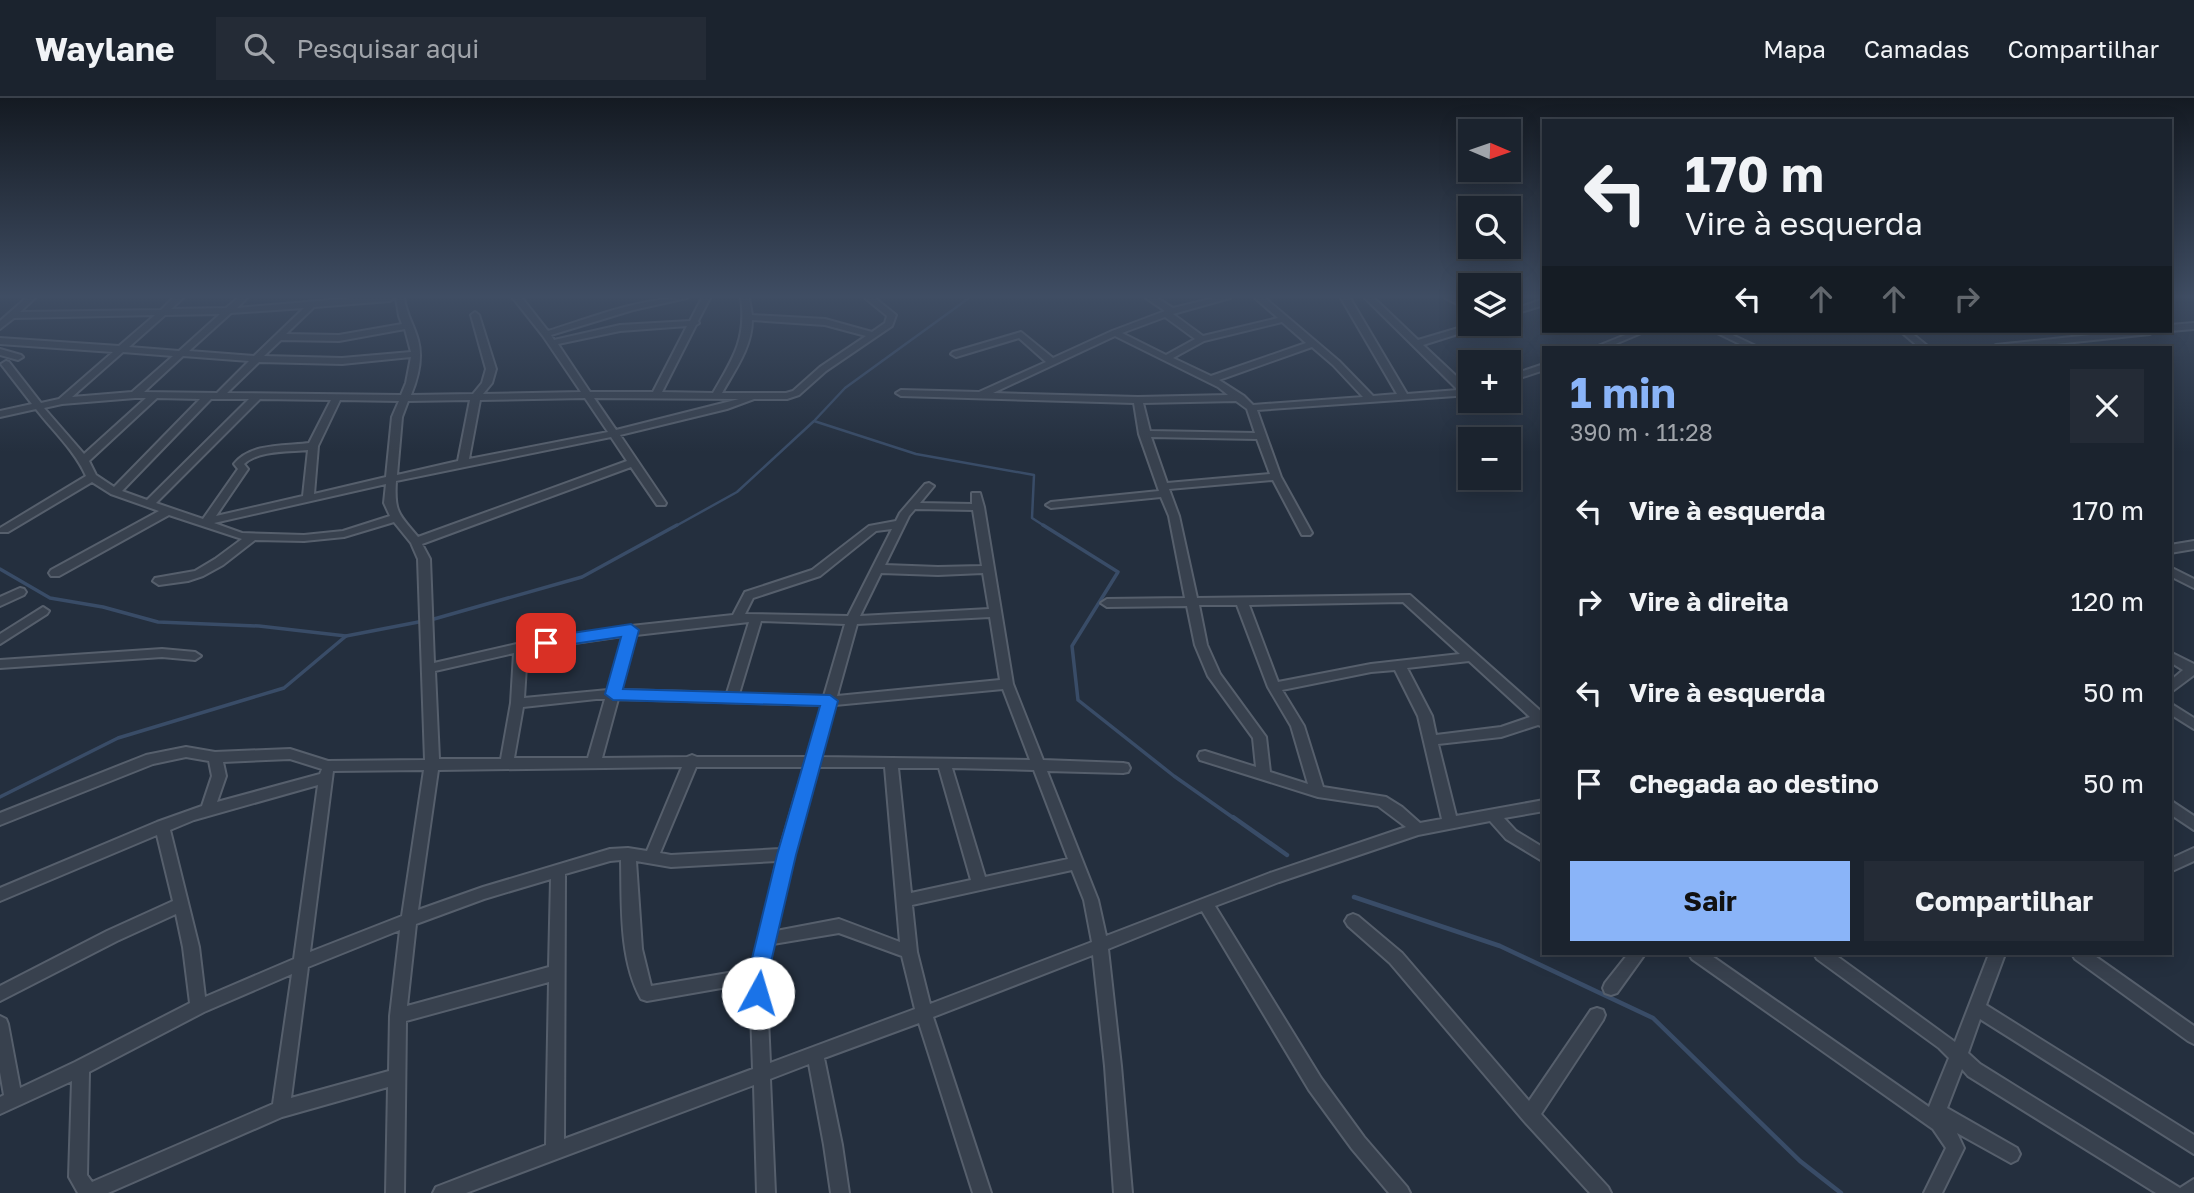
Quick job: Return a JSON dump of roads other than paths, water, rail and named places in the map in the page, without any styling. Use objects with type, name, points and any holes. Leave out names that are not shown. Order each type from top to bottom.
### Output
[{"type":"street","points":[[62,401],[120,349]]},
{"type":"street","points":[[121,349],[178,355],[342,361],[415,354]]},
{"type":"street","points":[[135,395],[185,349]]},
{"type":"street","points":[[115,492],[213,396],[268,349]]},
{"type":"street","points":[[395,1193],[398,1016],[432,764],[424,559],[416,542],[396,518],[389,503],[397,417],[411,383],[415,349]]},
{"type":"street","points":[[463,463],[475,398],[487,383],[491,369],[485,349]]},
{"type":"street","points":[[556,349],[660,503]]},
{"type":"street","points":[[656,395],[681,349]]},
{"type":"street","points":[[716,395],[742,349]]},
{"type":"street","points":[[0,423],[4,414],[62,401],[135,395],[403,398],[787,396],[796,393],[823,369],[852,349]]},
{"type":"street","points":[[956,354],[973,349]]},
{"type":"street","points":[[1037,349],[1053,363]]},
{"type":"street","points":[[979,396],[1082,349]]},
{"type":"street","points":[[1146,349],[1210,380],[1241,398],[1251,408],[1276,477],[1306,533]]},
{"type":"street","points":[[1165,359],[1184,349]]},
{"type":"street","points":[[1210,380],[1297,349]]},
{"type":"street","points":[[1320,349],[1370,399]]},
{"type":"street","points":[[1376,349],[1404,397]]},
{"type":"street","points":[[1421,349],[1458,383]]},
{"type":"street","points":[[0,352],[18,357],[3,366],[84,460],[92,477],[115,492],[241,537],[304,538],[344,534],[396,518]]},
{"type":"street","points":[[1521,375],[1542,368]]},
{"type":"street","points":[[901,393],[1138,400],[1241,398]]},
{"type":"street","points":[[1251,408],[1458,394]]},
{"type":"street","points":[[84,460],[155,395]]},
{"type":"street","points":[[149,504],[258,396]]},
{"type":"street","points":[[206,523],[463,463],[613,434],[724,407],[754,396]]},
{"type":"street","points":[[308,498],[313,446],[337,397]]},
{"type":"street","points":[[1138,400],[1144,434],[1174,516],[1195,625],[1206,660],[1221,686],[1259,737],[1264,774]]},
{"type":"street","points":[[1144,434],[1261,436]]},
{"type":"street","points":[[206,523],[243,469],[239,464],[244,458],[253,453],[313,446]]},
{"type":"street","points":[[416,542],[634,462]]},
{"type":"street","points":[[4,530],[92,477]]},
{"type":"street","points":[[1051,505],[1276,477]]},
{"type":"street","points":[[766,1193],[758,975],[766,939],[786,855],[852,620],[899,524],[929,486]]},
{"type":"street","points":[[912,506],[978,501],[1007,684],[1091,900],[1100,945],[1114,1066],[1123,1193]]},
{"type":"street","points":[[55,573],[168,511]]},
{"type":"street","points":[[737,618],[749,595],[806,578],[873,528],[899,524]]},
{"type":"street","points":[[159,581],[183,581],[200,575],[252,537]]},
{"type":"street","points":[[2172,549],[2194,545]]},
{"type":"street","points":[[879,569],[989,569]]},
{"type":"street","points":[[2172,572],[2194,584]]},
{"type":"street","points":[[0,603],[20,593]]},
{"type":"street","points":[[1107,603],[1406,598],[1542,720]]},
{"type":"street","points":[[1242,602],[1273,687],[1297,726],[1318,792]]},
{"type":"street","points":[[0,640],[43,611]]},
{"type":"street","points":[[430,668],[521,647],[631,630],[737,618],[852,620],[997,613]]},
{"type":"street","points":[[732,697],[756,617]]},
{"type":"street","points":[[594,762],[631,630]]},
{"type":"street","points":[[506,763],[517,703],[521,647]]},
{"type":"street","points":[[0,664],[162,653],[195,656]]},
{"type":"street","points":[[1273,687],[1358,670],[1469,657]]},
{"type":"street","points":[[2172,657],[2193,669],[2172,686]]},
{"type":"street","points":[[1399,665],[1419,703],[1432,740],[1450,822]]},
{"type":"street","points":[[517,703],[613,694],[830,701],[1007,684]]},
{"type":"street","points":[[2172,709],[2194,724]]},
{"type":"street","points":[[1432,740],[1489,734],[1542,720]]},
{"type":"street","points":[[0,819],[152,759],[186,752],[215,757],[290,754],[327,772]]},
{"type":"street","points":[[1205,756],[1318,792],[1381,802],[1397,811],[1418,829]]},
{"type":"street","points":[[208,809],[219,776],[215,757]]},
{"type":"street","points":[[0,895],[162,826],[327,772],[432,764],[692,760],[1123,768]]},
{"type":"street","points":[[651,858],[692,760]]},
{"type":"street","points":[[891,763],[909,952],[924,1014],[982,1193]]},
{"type":"street","points":[[944,763],[979,883]]},
{"type":"street","points":[[281,1109],[327,772]]},
{"type":"street","points":[[442,1193],[924,1014],[1275,877],[1418,829],[1542,805]]},
{"type":"street","points":[[2172,808],[2194,824]]},
{"type":"street","points":[[1492,814],[1511,835],[1542,855]]},
{"type":"street","points":[[162,826],[191,947],[198,1007]]},
{"type":"street","points":[[0,1024],[6,1103],[81,1068],[198,1007],[302,962],[409,919],[558,870],[601,857],[628,854],[689,861],[786,855]]},
{"type":"street","points":[[628,854],[631,916],[642,983],[647,994],[758,975]]},
{"type":"street","points":[[2172,865],[2194,854]]},
{"type":"street","points":[[903,901],[1077,863]]},
{"type":"street","points":[[555,1151],[558,870]]},
{"type":"street","points":[[0,994],[112,936],[182,904]]},
{"type":"street","points":[[1206,904],[1315,1084],[1358,1143],[1401,1193]]},
{"type":"street","points":[[1353,921],[1395,958],[1530,1115],[1602,1193]]},
{"type":"street","points":[[766,939],[839,926],[909,952]]},
{"type":"street","points":[[1611,988],[1636,955]]},
{"type":"street","points":[[1698,955],[1924,1114],[1934,1114],[2011,1154]]},
{"type":"street","points":[[1823,955],[1957,1054],[1974,1070],[2173,1193]]},
{"type":"street","points":[[1934,1114],[1997,955]]},
{"type":"street","points":[[2081,955],[2194,1036]]},
{"type":"street","points":[[398,1016],[558,972]]},
{"type":"street","points":[[1977,1008],[2194,1145]]},
{"type":"street","points":[[1530,1115],[1597,1015]]},
{"type":"street","points":[[815,1054],[840,1193]]},
{"type":"street","points":[[81,1068],[78,1177],[88,1193],[281,1109],[396,1077]]},
{"type":"street","points":[[1933,1193],[1955,1148],[1934,1114]]},
{"type":"street","points":[[2187,1193],[2194,1188]]},
{"type":"waterway","points":[[815,420],[845,388],[899,349]]},
{"type":"waterway","points":[[674,527],[737,492],[814,421],[916,454],[1034,475],[1032,518],[1046,527]]},
{"type":"waterway","points":[[346,636],[434,619],[582,577],[677,525]]},
{"type":"waterway","points":[[1043,525],[1118,572],[1072,646],[1078,700],[1174,776],[1235,819]]},
{"type":"waterway","points":[[0,569],[50,598],[103,607],[158,622],[259,626],[346,636]]},
{"type":"waterway","points":[[0,797],[118,738],[284,688],[346,636]]},
{"type":"waterway","points":[[1233,817],[1287,855]]},
{"type":"waterway","points":[[1354,897],[1500,946],[1653,1018],[1800,1161],[1841,1193]]}]
